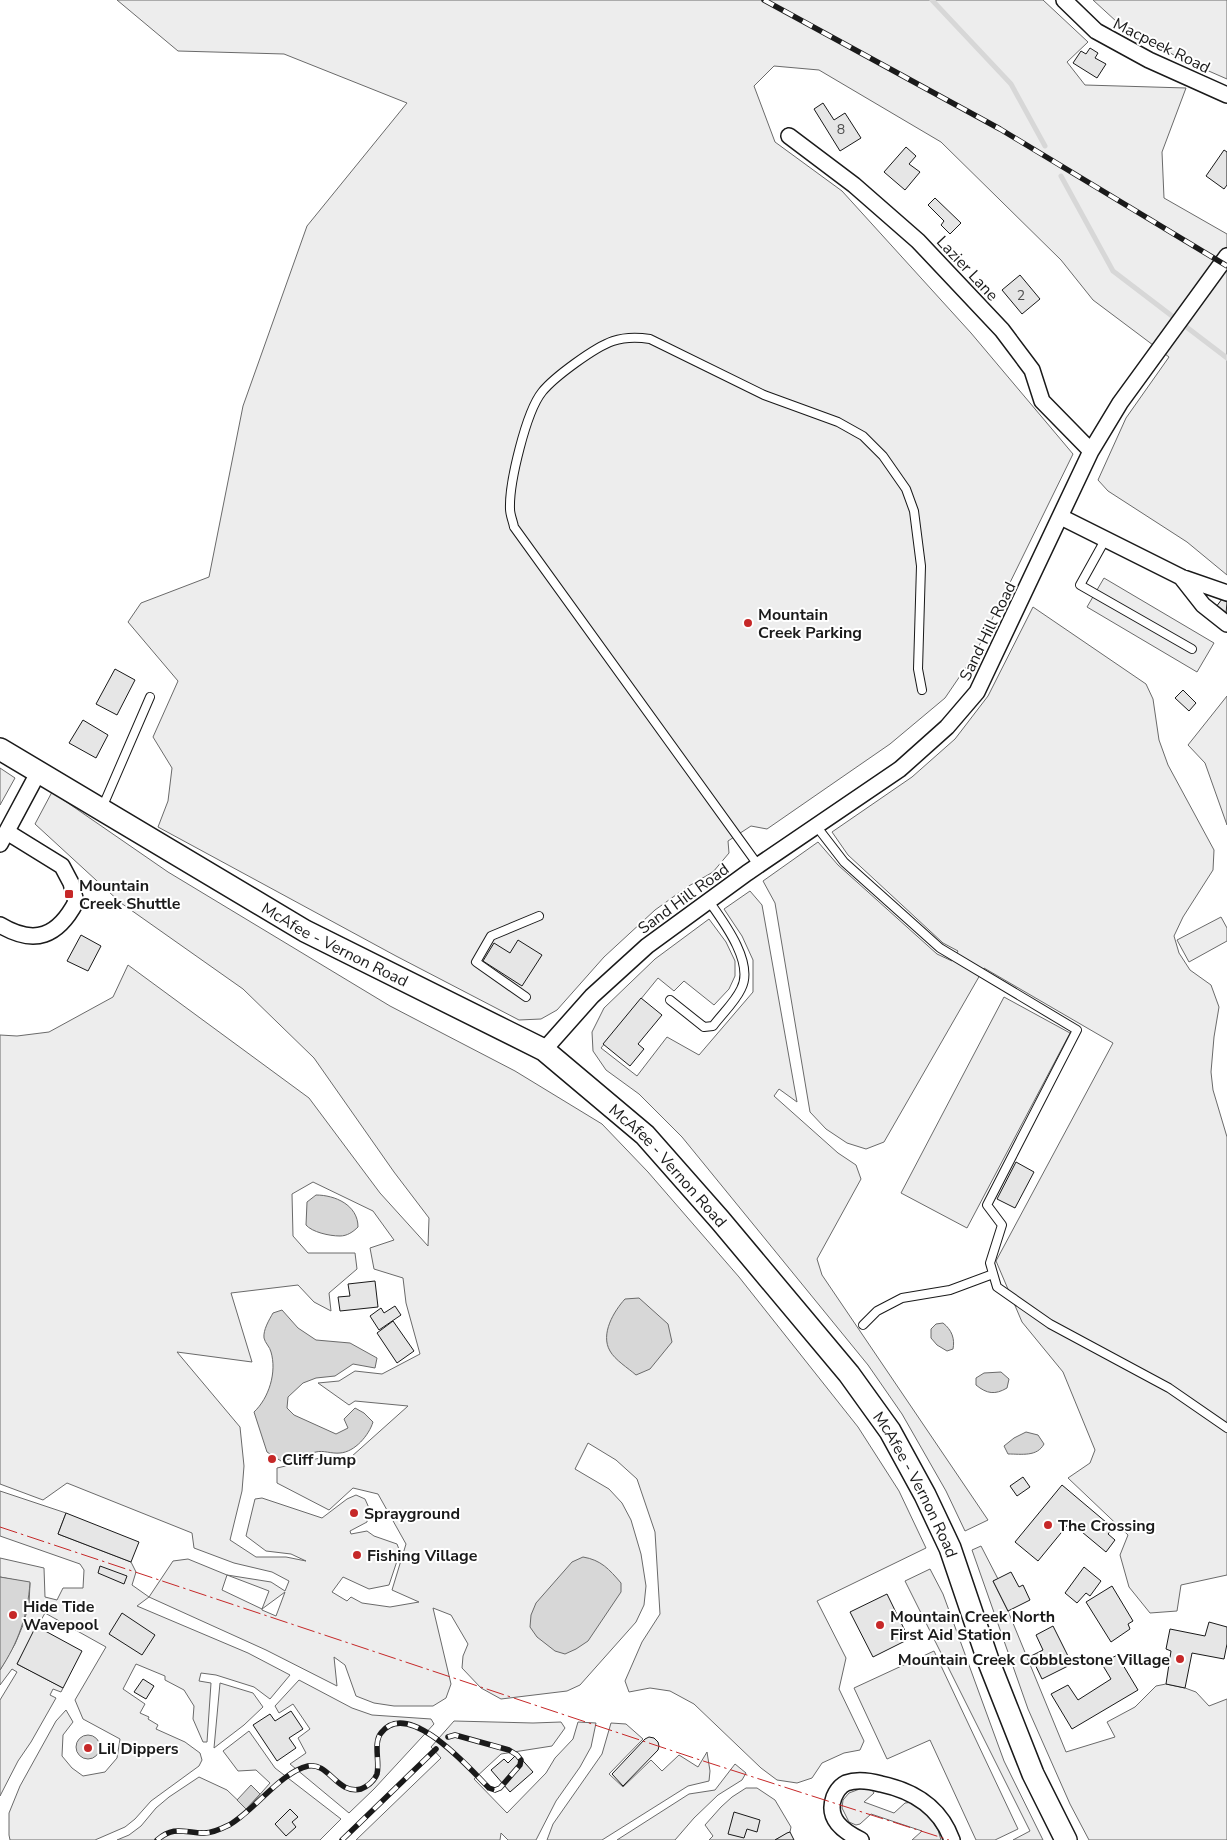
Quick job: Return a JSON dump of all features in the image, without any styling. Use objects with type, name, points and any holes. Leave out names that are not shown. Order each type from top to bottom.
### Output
[{"type":"main road","name":"McAfee - Vernon Road","points":[[0,749],[305,932],[544,1050],[645,1135],[720,1220],[850,1374],[890,1431],[925,1495],[950,1548],[988,1660],[1033,1774],[1066,1840]]},
{"type":"street","name":"Macpeek Road","points":[[1064,0],[1096,31],[1149,60],[1227,95]]},
{"type":"street","name":"Lazier Lane","points":[[789,136],[854,185],[918,241],[1002,330],[1032,370],[1042,401],[1091,451]]},
{"type":"street","name":"Sand Hill Road","points":[[544,1050],[592,996],[640,952],[708,900],[900,769],[947,727],[977,692],[1091,451],[1120,403],[1227,256]]},
{"type":"street","points":[[1060,517],[1181,576],[1227,593]]},
{"type":"street","points":[[1181,576],[1203,606],[1227,624]]},
{"type":"street","points":[[0,925],[26,936],[42,936],[56,929],[67,918],[76,902],[71,884],[62,866],[4,838],[38,773]]},
{"type":"street","points":[[861,1840],[847,1833],[838,1824],[832,1817],[832,1808],[838,1788],[847,1783],[865,1780],[893,1786],[912,1793],[930,1805],[940,1817],[952,1840]]},
{"type":"lane","points":[[758,866],[514,527],[510,509],[515,471],[531,412],[542,392],[570,366],[612,341],[633,337],[650,339],[764,395],[838,422],[863,436],[883,456],[906,489],[914,512],[921,566],[918,669],[922,690]]},
{"type":"lane","points":[[1105,540],[1080,585],[1192,648]]},
{"type":"lane","points":[[101,810],[150,697]]},
{"type":"lane","points":[[817,827],[844,862],[940,948],[1077,1030],[987,1205],[1002,1225],[990,1263],[998,1287],[1050,1324],[1169,1388],[1227,1428]]},
{"type":"lane","points":[[670,1000],[704,1027],[713,1026],[742,989],[746,974],[738,948],[708,900]]},
{"type":"lane","points":[[526,997],[476,962],[491,936],[539,916]]},
{"type":"lane","points":[[863,1325],[876,1311],[902,1298],[950,1290],[993,1274]]},
{"type":"shaded area","points":[[117,0],[1043,0],[1088,42],[1067,62],[1085,85],[1186,88],[1162,152],[1164,198],[1227,234],[1227,575],[1187,542],[1108,491],[1098,480],[1126,418],[1169,357],[1093,300],[1061,260],[941,142],[819,70],[774,66],[754,86],[775,142],[842,191],[971,333],[1073,454],[975,654],[945,698],[890,744],[767,829],[751,826],[728,841],[729,853],[713,872],[687,887],[655,910],[604,957],[557,1010],[541,1019],[519,1020],[396,956],[158,827],[168,801],[172,768],[153,737],[178,681],[128,622],[141,603],[209,577],[243,406],[307,226],[407,103],[284,54],[178,51]]},
{"type":"shaded area","points":[[1093,0],[1227,0],[1227,79],[1179,58],[1117,22]]},
{"type":"shaded area","points":[[1104,578],[1214,643],[1197,672],[1087,607]]},
{"type":"shaded area","points":[[1033,607],[1146,684],[1153,699],[1159,740],[1168,765],[1214,850],[1213,870],[1183,917],[1174,936],[1179,953],[1190,970],[1211,985],[1219,1007],[1211,1072],[1213,1090],[1227,1137],[1227,1575],[1181,1585],[1177,1611],[1150,1613],[1129,1587],[1120,1555],[1128,1535],[1068,1478],[1090,1463],[1095,1450],[1063,1372],[1022,1322],[996,1261],[1113,1043],[984,968],[884,1142],[866,1149],[847,1143],[826,1129],[810,1112],[775,903],[763,881],[818,842],[838,865],[937,954],[952,961],[958,951],[943,943],[848,855],[832,832],[912,777],[955,739],[988,696]]},
{"type":"shaded area","points":[[1227,696],[1227,825],[1205,763],[1188,745]]},
{"type":"shaded area","points":[[0,768],[15,778],[0,805]]},
{"type":"shaded area","points":[[52,792],[168,872],[390,1006],[515,1071],[602,1124],[648,1172],[739,1277],[858,1427],[899,1491],[926,1548],[817,1601],[846,1658],[839,1689],[864,1741],[860,1750],[844,1753],[822,1763],[812,1778],[797,1783],[777,1780],[761,1768],[694,1704],[670,1691],[650,1688],[629,1692],[625,1681],[642,1642],[660,1614],[655,1532],[637,1479],[616,1460],[588,1443],[575,1469],[609,1489],[622,1503],[631,1520],[641,1554],[646,1586],[644,1605],[636,1622],[580,1685],[567,1691],[501,1699],[481,1688],[462,1668],[463,1656],[468,1644],[451,1615],[433,1608],[451,1684],[446,1698],[433,1706],[394,1706],[374,1703],[356,1696],[345,1665],[334,1657],[337,1686],[266,1650],[149,1597],[173,1561],[188,1559],[227,1575],[271,1582],[285,1591],[289,1581],[272,1572],[234,1563],[194,1548],[192,1533],[67,1483],[43,1500],[0,1484],[0,1035],[17,1036],[49,1032],[113,997],[128,965],[309,1098],[380,1193],[428,1246],[429,1218],[394,1172],[314,1058],[243,989],[121,903],[35,824]],"holes":[[[313,1182],[373,1211],[394,1240],[370,1248],[374,1269],[403,1278],[406,1303],[420,1354],[382,1374],[355,1371],[339,1381],[318,1383],[349,1405],[355,1401],[408,1406],[351,1457],[320,1458],[277,1468],[277,1483],[329,1510],[353,1488],[378,1494],[406,1544],[392,1590],[419,1602],[390,1607],[362,1603],[351,1597],[347,1601],[332,1592],[343,1577],[369,1589],[389,1585],[400,1552],[397,1544],[374,1536],[367,1531],[351,1534],[350,1531],[367,1522],[369,1508],[365,1499],[356,1495],[347,1499],[322,1518],[262,1498],[255,1499],[246,1536],[266,1551],[291,1554],[306,1561],[286,1557],[256,1557],[230,1540],[242,1491],[244,1466],[240,1427],[177,1352],[252,1362],[231,1293],[298,1285],[314,1302],[331,1311],[329,1293],[357,1269],[355,1253],[308,1253],[293,1236],[292,1194]],[[227,1575],[269,1591],[262,1609],[222,1590]],[[285,1592],[276,1616],[262,1610],[262,1609]]]},
{"type":"shaded area","points":[[750,891],[762,905],[797,1102],[779,1089],[774,1096],[838,1153],[856,1165],[861,1179],[817,1259],[822,1275],[988,1520],[965,1531],[946,1491],[902,1414],[868,1365],[682,1137],[639,1094],[606,1070],[593,1051],[592,1032],[604,1008],[655,959],[709,919],[726,942],[735,961],[735,976],[729,989],[714,1005],[684,981],[674,991],[658,978],[601,1048],[637,1076],[667,1037],[699,1055],[753,992],[753,960],[742,936],[724,909]]},
{"type":"shaded area","points":[[1221,917],[1227,928],[1227,941],[1189,962],[1177,940]]},
{"type":"shaded area","points":[[1004,997],[1070,1033],[967,1228],[901,1193]]},
{"type":"shaded area","points":[[316,1195],[338,1199],[350,1207],[357,1219],[358,1227],[350,1233],[340,1236],[312,1230],[306,1225],[307,1202]]},
{"type":"shaded area","points":[[639,1298],[668,1324],[672,1342],[650,1369],[636,1375],[618,1361],[610,1351],[607,1344],[607,1330],[613,1316],[625,1299]]},
{"type":"shaded area","points":[[282,1310],[298,1328],[316,1340],[350,1343],[377,1358],[375,1368],[353,1364],[335,1376],[316,1378],[303,1383],[288,1397],[287,1408],[294,1415],[336,1434],[348,1428],[344,1419],[355,1408],[364,1413],[373,1422],[365,1437],[351,1450],[340,1453],[319,1452],[281,1461],[267,1452],[254,1412],[268,1392],[273,1368],[273,1360],[265,1342],[264,1332],[273,1313]]},
{"type":"shaded area","points":[[943,1323],[951,1332],[954,1342],[953,1349],[947,1351],[937,1345],[931,1338],[931,1329],[936,1324]]},
{"type":"shaded area","points":[[1001,1372],[1009,1379],[1007,1388],[991,1392],[976,1385],[976,1378],[984,1373]]},
{"type":"shaded area","points":[[1026,1432],[1038,1435],[1044,1444],[1041,1448],[1029,1454],[1008,1454],[1004,1446]]},
{"type":"shaded area","points":[[0,1491],[66,1513],[58,1534],[131,1562],[136,1572],[132,1585],[149,1597],[137,1606],[248,1653],[290,1675],[270,1699],[254,1687],[216,1675],[201,1673],[199,1681],[211,1683],[207,1742],[203,1742],[193,1719],[194,1706],[184,1690],[165,1680],[165,1676],[136,1664],[123,1689],[145,1704],[140,1713],[149,1717],[148,1719],[158,1725],[156,1729],[185,1742],[200,1753],[202,1760],[199,1766],[151,1801],[125,1827],[95,1840],[10,1840],[9,1813],[20,1786],[56,1721],[66,1710],[73,1722],[63,1735],[62,1756],[72,1768],[83,1776],[105,1772],[117,1758],[120,1739],[83,1719],[75,1700],[106,1647],[45,1613],[17,1664],[63,1688],[61,1692],[53,1689],[50,1695],[56,1698],[18,1761],[0,1796],[0,1700],[17,1672],[12,1669],[0,1685],[0,1670],[15,1644],[23,1625],[29,1604],[30,1583],[0,1577],[0,1558],[44,1568],[45,1597],[57,1600],[63,1588],[83,1588],[84,1570],[80,1564],[0,1536]]},
{"type":"shaded area","points":[[981,1546],[998,1579],[993,1581],[1008,1611],[1066,1752],[1115,1737],[1107,1722],[1135,1707],[1156,1686],[1166,1684],[1196,1692],[1209,1706],[1227,1699],[1227,1840],[1089,1840],[1070,1804],[1028,1709],[972,1550]]},
{"type":"shaded area","points":[[583,1557],[595,1560],[608,1569],[621,1583],[621,1592],[588,1641],[565,1654],[555,1651],[537,1637],[530,1627],[531,1615],[536,1603],[572,1562]]},
{"type":"shaded area","points":[[930,1569],[943,1594],[1004,1761],[1043,1840],[1013,1840],[1030,1831],[905,1581]]},
{"type":"shaded area","name":"Hide Tide Wavepool","points":[[0,1577],[30,1582],[27,1606],[21,1628],[12,1650],[0,1670]]},
{"type":"shaded area","points":[[934,1651],[1018,1829],[995,1840],[976,1840],[930,1740],[887,1759],[854,1688]]},
{"type":"shaded area","points":[[299,1680],[352,1708],[372,1715],[431,1719],[434,1724],[374,1789],[349,1813],[290,1764],[306,1753],[298,1738],[310,1729],[293,1704],[279,1713],[275,1706]]},
{"type":"shaded area","points":[[220,1683],[253,1693],[263,1707],[244,1725],[214,1748]]},
{"type":"shaded area","points":[[454,1721],[561,1722],[565,1728],[552,1746],[501,1754],[474,1779],[507,1813],[546,1773],[555,1758],[573,1739],[578,1722],[596,1723],[591,1747],[580,1767],[556,1801],[536,1840],[508,1840],[501,1833],[500,1840],[356,1840],[441,1758],[431,1747]]},
{"type":"shaded area","points":[[611,1723],[626,1724],[643,1739],[609,1774],[623,1787],[651,1760],[662,1771],[679,1755],[698,1767],[707,1752],[710,1771],[709,1781],[688,1786],[602,1840],[547,1840],[553,1824],[602,1754]]},
{"type":"shaded area","points":[[249,1731],[275,1768],[341,1819],[320,1840],[117,1840],[129,1835],[141,1826],[156,1808],[169,1797],[199,1777],[227,1790],[247,1809],[270,1783],[256,1770],[238,1771],[223,1751]]},
{"type":"shaded area","name":"Lil Dippers","points":[[83,1735],[93,1735],[100,1742],[100,1752],[93,1759],[83,1759],[76,1752],[76,1742]]},
{"type":"shaded area","points":[[735,1764],[746,1773],[742,1780],[718,1795],[675,1840],[617,1840],[689,1794],[715,1790]]},
{"type":"shaded area","points":[[251,1785],[260,1794],[246,1809],[237,1800]]},
{"type":"shaded area","points":[[865,1787],[871,1788],[874,1793],[864,1802],[894,1813],[905,1803],[913,1802],[931,1818],[941,1840],[912,1840],[922,1831],[871,1814],[860,1824],[856,1825],[849,1822],[842,1808],[843,1800],[849,1793]]},
{"type":"shaded area","points":[[746,1788],[757,1788],[775,1800],[791,1827],[790,1832],[775,1840],[709,1840],[713,1836],[705,1825],[732,1797]]},
{"type":"building","points":[[1090,48],[1098,53],[1095,58],[1106,64],[1097,78],[1073,63],[1081,51],[1086,54]]},
{"type":"building","points":[[823,103],[834,120],[845,113],[861,138],[840,151],[814,109]]},
{"type":"building","points":[[906,147],[916,156],[909,164],[920,172],[905,190],[884,172]]},
{"type":"building","points":[[1224,150],[1227,152],[1227,185],[1224,189],[1206,176]]},
{"type":"building","points":[[935,198],[961,223],[950,234],[941,225],[944,221],[928,205]]},
{"type":"building","points":[[1020,275],[1040,299],[1022,314],[1002,290]]},
{"type":"building","points":[[1222,599],[1227,602],[1226,614],[1216,607]]},
{"type":"building","points":[[115,669],[135,680],[117,715],[96,704]]},
{"type":"building","points":[[1183,690],[1196,703],[1189,711],[1175,698]]},
{"type":"building","points":[[83,720],[108,735],[96,758],[69,743]]},
{"type":"building","points":[[81,935],[101,946],[88,971],[67,961]]},
{"type":"building","points":[[518,940],[542,955],[522,986],[483,961],[494,943],[510,953]]},
{"type":"building","points":[[641,998],[662,1015],[638,1044],[644,1049],[630,1066],[603,1044]]},
{"type":"building","points":[[1016,1162],[1034,1172],[1015,1208],[997,1199]]},
{"type":"building","points":[[375,1281],[378,1307],[340,1311],[338,1297],[350,1296],[348,1284]]},
{"type":"building","points":[[395,1306],[401,1315],[379,1330],[370,1316],[381,1308],[384,1313]]},
{"type":"building","points":[[393,1321],[414,1351],[397,1363],[377,1333]]},
{"type":"building","points":[[1023,1477],[1030,1487],[1017,1496],[1010,1486]]},
{"type":"building","name":"The Crossing","points":[[1062,1485],[1113,1528],[1108,1534],[1115,1540],[1106,1552],[1070,1522],[1038,1561],[1015,1542]]},
{"type":"building","points":[[66,1513],[139,1542],[131,1562],[58,1534]]},
{"type":"building","points":[[100,1566],[127,1576],[124,1584],[98,1573]]},
{"type":"building","points":[[1084,1567],[1101,1581],[1090,1596],[1086,1593],[1077,1603],[1065,1593]]},
{"type":"building","points":[[1011,1572],[1019,1587],[1023,1585],[1030,1600],[1008,1611],[993,1581]]},
{"type":"building","points":[[1112,1586],[1133,1621],[1128,1624],[1130,1629],[1111,1642],[1086,1602]]},
{"type":"building","name":"Mountain Creek North First Aid Station","points":[[887,1594],[909,1639],[873,1657],[850,1612]]},
{"type":"building","points":[[122,1613],[155,1635],[142,1655],[109,1634]]},
{"type":"building","points":[[1209,1622],[1227,1627],[1227,1644],[1224,1659],[1192,1653],[1185,1688],[1166,1684],[1171,1651],[1166,1649],[1170,1629],[1205,1636]]},
{"type":"building","points":[[36,1626],[82,1651],[63,1688],[17,1664]]},
{"type":"building","points":[[1053,1626],[1072,1664],[1042,1679],[1031,1656],[1043,1650],[1036,1635]]},
{"type":"building","points":[[1117,1655],[1138,1690],[1072,1729],[1051,1694],[1068,1685],[1078,1700],[1111,1679],[1102,1664]]},
{"type":"building","points":[[143,1679],[154,1686],[146,1699],[134,1692]]},
{"type":"building","points":[[291,1711],[303,1729],[289,1738],[296,1748],[277,1761],[253,1725],[270,1714],[275,1721]]},
{"type":"building","points":[[649,1737],[654,1738],[658,1742],[658,1750],[623,1786],[612,1774]]},
{"type":"building","points":[[517,1754],[533,1772],[510,1792],[491,1770],[504,1759],[508,1763]]},
{"type":"building","points":[[290,1809],[298,1817],[292,1822],[296,1827],[286,1836],[275,1824]]},
{"type":"building","points":[[734,1812],[760,1820],[757,1832],[747,1829],[744,1838],[728,1834]]},
{"type":"building","points":[[790,1832],[794,1840],[775,1840],[787,1833]]},
{"type":"waterway","points":[[932,0],[1011,84],[1045,146]]},
{"type":"waterway","points":[[1061,176],[1113,271],[1227,358]]},
{"type":"railway","points":[[764,0],[1000,129],[1227,266]]},
{"type":"railway","points":[[157,1840],[163,1835],[175,1831],[207,1833],[226,1826],[248,1811],[288,1776],[308,1766],[322,1769],[339,1783],[353,1790],[364,1788],[377,1774],[377,1742],[379,1737],[381,1733],[393,1724],[407,1724],[422,1730],[438,1740],[489,1788],[495,1790],[500,1788],[520,1765],[521,1760],[509,1750],[455,1735],[448,1737]]},
{"type":"railway","points":[[342,1840],[436,1749]]},
{"type":"power","points":[[0,1527],[694,1758],[949,1840]]},
{"type":"place","name":"Mountain Creek Parking","points":[[748,623]]},
{"type":"place","name":"Mountain Creek Shuttle","points":[[69,894]]},
{"type":"place","name":"Cliff Jump","points":[[272,1459]]},
{"type":"place","name":"Sprayground","points":[[354,1513]]},
{"type":"place","name":"The Crossing","points":[[1048,1525]]},
{"type":"place","name":"Fishing Village","points":[[357,1555]]},
{"type":"place","name":"Hide Tide Wavepool","points":[[13,1615]]},
{"type":"place","name":"Mountain Creek North First Aid Station","points":[[880,1625]]},
{"type":"place","name":"Mountain Creek Cobblestone Village","points":[[1180,1659]]},
{"type":"place","name":"Lil Dippers","points":[[88,1748]]}]
